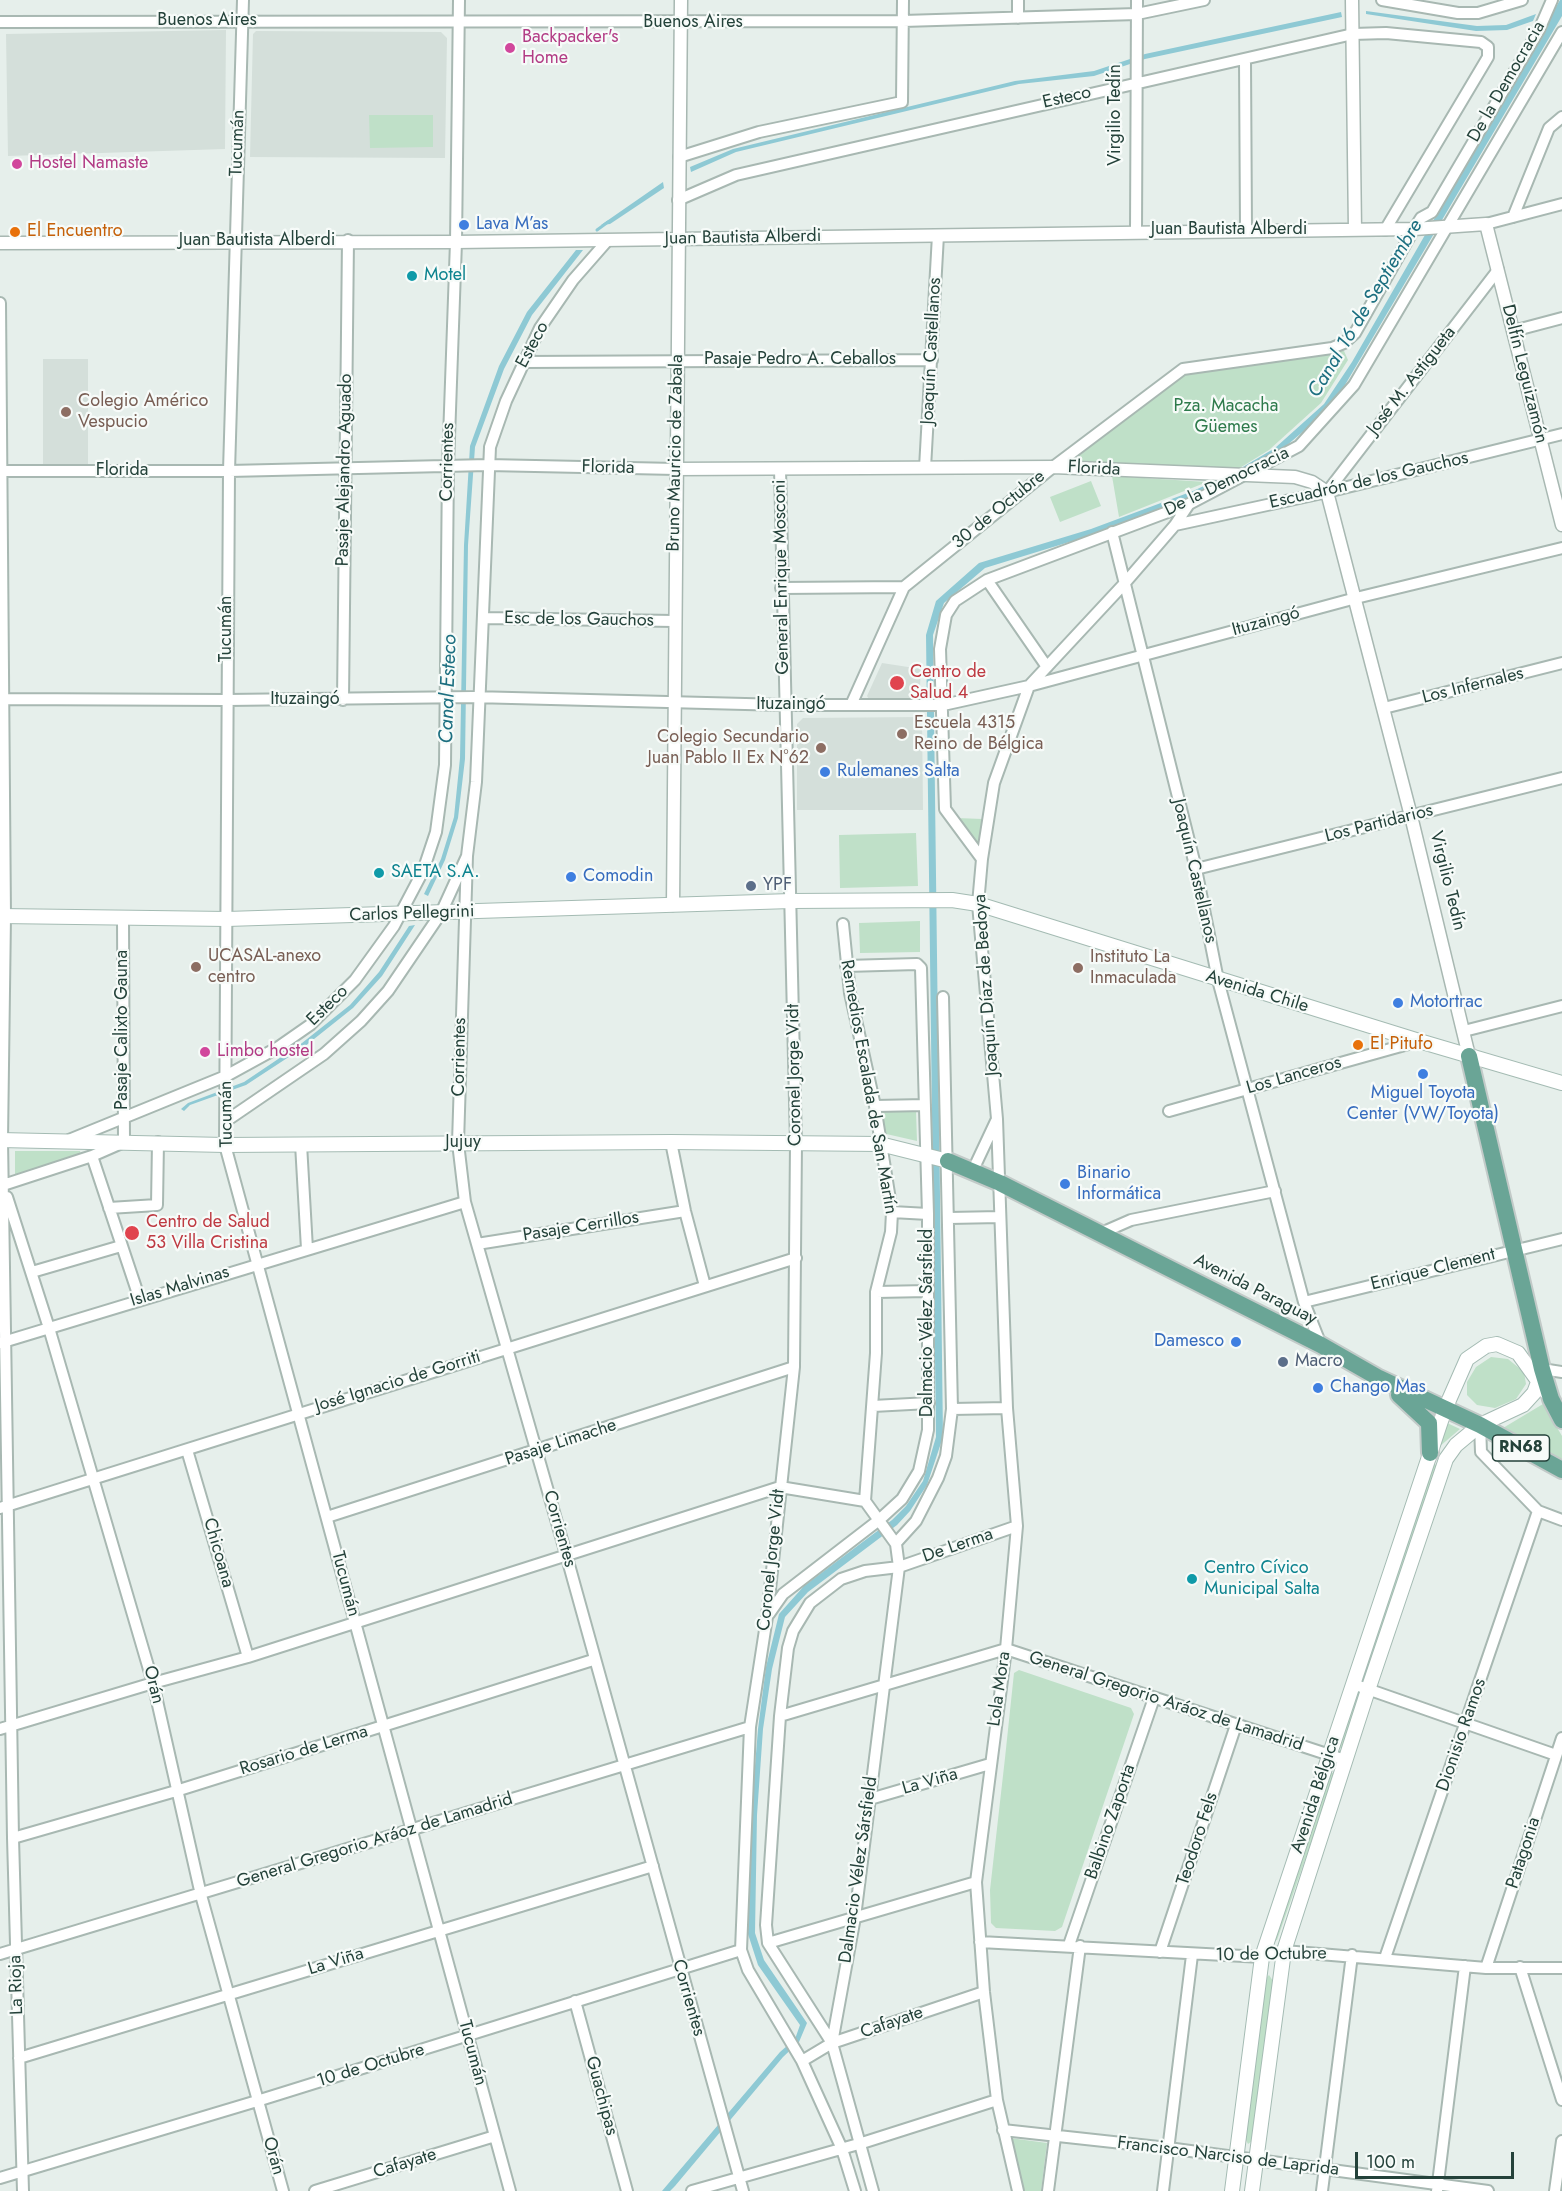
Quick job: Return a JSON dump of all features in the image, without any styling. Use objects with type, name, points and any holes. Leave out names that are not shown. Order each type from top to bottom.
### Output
[{"type":"main road","name":"Avenida Chile","points":[[825,902],[952,900],[978,904],[1218,980],[1562,1083]]},
{"type":"main road","name":"Carlos Pellegrini","points":[[2,916],[227,919],[825,902]]},
{"type":"main road","name":"Virgilio Tedín","points":[[1469,1056],[1516,1249],[1540,1375]]},
{"type":"main road","name":"Jujuy","points":[[1,1140],[225,1145],[671,1142],[880,1144],[926,1154]]},
{"type":"main road","name":"Avenida Paraguay","points":[[926,1154],[973,1170],[1000,1183],[1321,1346],[1377,1377],[1480,1425],[1562,1470]]},
{"type":"main road","points":[[1445,1409],[1467,1359],[1486,1346],[1497,1344],[1518,1353],[1540,1375],[1534,1393],[1523,1405],[1480,1425]]},
{"type":"main road","name":"RN68","points":[[1540,1375],[1562,1420]]},
{"type":"main road","points":[[1377,1377],[1415,1407],[1429,1423],[1430,1453]]},
{"type":"main road","name":"Avenida Bélgica","points":[[1232,2191],[1262,1958],[1445,1409]]},
{"type":"main road","name":"Avenida Bélgica","points":[[1252,2191],[1284,1951],[1368,1690],[1446,1459],[1456,1445],[1480,1425]]},
{"type":"street","name":"Tucumán","points":[[243,0],[229,471],[225,1145],[510,2191]]},
{"type":"street","name":"Corrientes","points":[[400,915],[423,871],[436,832],[445,765],[449,697],[459,0]]},
{"type":"street","name":"Bruno Mauricio de Zabala","points":[[673,905],[675,469],[681,0]]},
{"type":"street","points":[[679,157],[759,132],[902,102],[903,0]]},
{"type":"street","points":[[1018,0],[1018,18]]},
{"type":"street","name":"Virgilio Tedín","points":[[1136,231],[1137,0]]},
{"type":"street","name":"Buenos Aires","points":[[0,22],[903,21],[1137,14],[1204,0]]},
{"type":"street","points":[[1352,0],[1355,230]]},
{"type":"street","points":[[1382,0],[1458,13],[1488,11],[1522,0]]},
{"type":"street","points":[[1488,11],[1493,0]]},
{"type":"street","name":"De la Democracia","points":[[1344,343],[1355,333],[1421,218],[1432,212],[1539,30],[1552,0]]},
{"type":"street","name":"De la Democracia","points":[[982,859],[945,809],[940,650],[946,615],[955,601],[987,580],[1189,504],[1299,446],[1354,385],[1449,228],[1562,32]]},
{"type":"street","name":"Esteco","points":[[678,200],[736,175],[1136,77],[1245,61],[1353,34],[1386,33],[1480,42],[1488,47],[1488,57],[1385,230]]},
{"type":"street","points":[[1245,61],[1246,230]]},
{"type":"street","points":[[1514,217],[1549,128],[1562,117]]},
{"type":"street","points":[[1486,224],[1562,204]]},
{"type":"street","name":"Juan Bautista Alberdi","points":[[0,243],[348,240],[456,242],[1136,231],[1414,230],[1486,224]]},
{"type":"street","name":"Delfín Leguizamón","points":[[1486,224],[1562,525]]},
{"type":"street","name":"Joaquín Castellanos","points":[[925,468],[938,235]]},
{"type":"street","name":"Pasaje Alejandro Aguado","points":[[343,700],[348,240]]},
{"type":"street","name":"Esteco","points":[[484,465],[523,362],[540,328],[573,280],[608,240]]},
{"type":"street","name":"José M. Astigueta","points":[[1327,492],[1498,270]]},
{"type":"street","name":"La Rioja","points":[[0,303],[4,1507],[13,1726],[23,2191]]},
{"type":"street","points":[[1513,331],[1562,318]]},
{"type":"street","name":"30 de Octubre","points":[[851,705],[904,587],[1053,467],[1183,369],[1332,348],[1344,343]]},
{"type":"street","name":"Pasaje Pedro A. Ceballos","points":[[523,362],[932,360]]},
{"type":"street","name":"Escuadrón de los Gauchos","points":[[1175,525],[1327,492],[1562,434]]},
{"type":"street","name":"Corrientes","points":[[484,465],[484,618],[477,698],[476,782],[467,856],[464,912],[458,1143],[465,1202],[566,1554],[593,1660],[653,1866],[742,2191]]},
{"type":"street","name":"Florida","points":[[0,471],[229,471],[484,465],[675,469],[1053,467],[1240,476]]},
{"type":"street","name":"General Enrique Mosconi","points":[[780,469],[781,588],[791,902]]},
{"type":"street","points":[[1240,476],[1294,477],[1312,482],[1327,492]]},
{"type":"street","name":"Virgilio Tedín","points":[[1327,492],[1412,816],[1469,1056]]},
{"type":"street","points":[[1029,686],[1124,584],[1175,525],[1189,504]]},
{"type":"street","name":"Joaquín Castellanos","points":[[1112,532],[1196,869],[1218,980],[1305,1302],[1321,1346]]},
{"type":"street","name":"Ituzaingó","points":[[1,699],[343,700],[449,697],[784,705],[943,705],[1029,686],[1356,598],[1562,548]]},
{"type":"street","points":[[987,580],[1047,667]]},
{"type":"street","points":[[781,588],[904,587]]},
{"type":"street","name":"Esc de los Gauchos","points":[[484,618],[674,621]]},
{"type":"street","name":"Los Infernales","points":[[1384,708],[1562,663]]},
{"type":"street","name":"Joaquín Díaz de Bedoya","points":[[1000,1183],[997,1119],[978,904],[982,859],[994,783],[1029,686]]},
{"type":"street","name":"Los Partidarios","points":[[1196,869],[1562,778]]},
{"type":"street","name":"Corrientes","points":[[441,913],[467,856]]},
{"type":"street","name":"Coronel Jorge Vidt","points":[[791,902],[796,1143],[794,1367],[767,1617],[750,1727],[741,1950],[748,1970],[802,2061],[842,2149],[855,2191]]},
{"type":"street","name":"Esteco","points":[[226,1121],[324,1054],[361,1020],[388,991],[414,956],[441,913]]},
{"type":"street","name":"Esteco","points":[[66,1141],[226,1078],[278,1048],[310,1025],[355,980],[400,915]]},
{"type":"street","name":"Pasaje Calixto Gauna","points":[[123,919],[122,1118],[124,1142]]},
{"type":"street","name":"Remedios Escalada de San Martín","points":[[843,924],[846,966],[875,1106],[892,1212],[891,1232],[876,1292],[873,1406],[865,1501]]},
{"type":"street","name":"Dalmacio Vélez Sársfield","points":[[767,1617],[783,1594],[879,1520],[902,1498],[919,1471],[928,1430],[928,1214],[921,968],[917,964],[846,966]]},
{"type":"street","name":"Dalmacio Vélez Sársfield","points":[[873,2191],[862,2143],[832,2043],[855,1917],[899,1567],[894,1540],[916,1521],[938,1478],[946,1456],[952,1408],[943,997]]},
{"type":"street","points":[[1464,1031],[1562,1006]]},
{"type":"street","name":"Los Lanceros","points":[[1169,1111],[1419,1041]]},
{"type":"street","points":[[875,1106],[925,1106]]},
{"type":"street","points":[[973,1170],[997,1119]]},
{"type":"street","points":[[2,1186],[92,1156],[124,1142]]},
{"type":"street","points":[[109,1208],[158,1205],[158,1142]]},
{"type":"street","points":[[671,1142],[685,1211],[705,1286]]},
{"type":"street","points":[[301,1144],[307,1249]]},
{"type":"street","points":[[92,1156],[140,1300]]},
{"type":"street","name":"Lola Mora","points":[[1000,1183],[1007,1408],[1017,1526],[1006,1649],[976,1882],[984,1992],[997,2100],[1018,2191]]},
{"type":"street","name":"Orán","points":[[2,1186],[32,1272],[153,1683],[201,1895],[283,2191]]},
{"type":"street","points":[[1098,1234],[1131,1220],[1275,1191]]},
{"type":"street","name":"Islas Malvinas","points":[[3,1342],[465,1202]]},
{"type":"street","name":"Pasaje Cerrillos","points":[[477,1244],[685,1211]]},
{"type":"street","points":[[892,1212],[928,1214]]},
{"type":"street","points":[[948,1218],[1000,1217]]},
{"type":"street","name":"Enrique Clement","points":[[1305,1302],[1562,1239]]},
{"type":"street","points":[[32,1272],[122,1246]]},
{"type":"street","name":"José Ignacio de Gorriti","points":[[4,1507],[93,1477],[187,1450],[796,1258]]},
{"type":"street","points":[[876,1292],[928,1291]]},
{"type":"street","name":"Pasaje Limache","points":[[327,1517],[794,1367]]},
{"type":"street","points":[[1540,1375],[1562,1372]]},
{"type":"street","points":[[873,1406],[929,1403]]},
{"type":"street","points":[[952,1408],[1007,1408]]},
{"type":"street","points":[[1480,1425],[1481,1452],[1538,1511],[1562,1520]]},
{"type":"street","name":"Chicoana","points":[[187,1450],[248,1657]]},
{"type":"street","points":[[0,1729],[248,1657],[780,1487],[865,1501],[894,1540]]},
{"type":"street","name":"Dionisio Ramos","points":[[1385,1958],[1538,1511]]},
{"type":"street","name":"De Lerma","points":[[768,1943],[766,1925],[780,1716],[788,1648],[793,1631],[810,1603],[853,1574],[899,1567],[1017,1526]]},
{"type":"street","name":"General Gregorio Aráoz de Lamadrid","points":[[780,1716],[1006,1649],[1345,1760]]},
{"type":"street","name":"Rosario de Lerma","points":[[14,1838],[176,1791],[593,1660]]},
{"type":"street","points":[[1353,1683],[1556,1755]]},
{"type":"street","name":"Balbino Zaporta","points":[[1048,2191],[1075,1946],[1154,1698]]},
{"type":"street","name":"Teodoro Fels","points":[[1160,1952],[1236,1725]]},
{"type":"street","name":"General Gregorio Aráoz de Lamadrid","points":[[0,1954],[413,1831],[623,1764],[750,1727]]},
{"type":"street","name":"Patagonia","points":[[1486,1968],[1562,1738]]},
{"type":"street","name":"La Viña","points":[[870,1799],[990,1764]]},
{"type":"street","name":"La Viña","points":[[19,2058],[653,1866]]},
{"type":"street","points":[[832,2043],[768,1943],[976,1882]]},
{"type":"street","name":"10 de Octubre","points":[[980,1942],[1262,1958],[1284,1951],[1486,1968],[1562,1968]]},
{"type":"street","name":"10 de Octubre","points":[[0,2178],[257,2102],[575,2001],[681,1971],[741,1950]]},
{"type":"street","points":[[1163,2191],[1192,1954]]},
{"type":"street","points":[[1322,2191],[1352,1955]]},
{"type":"street","points":[[1438,2188],[1465,1966]]},
{"type":"street","points":[[1520,1967],[1562,2100]]},
{"type":"street","name":"Cafayate","points":[[802,2061],[832,2043],[984,1992]]},
{"type":"street","name":"Guachipas","points":[[575,2001],[627,2191]]},
{"type":"street","points":[[692,2191],[842,2149],[997,2100]]},
{"type":"street","name":"Francisco Narciso de Laprida","points":[[1003,2130],[1256,2159],[1438,2188],[1488,2191]]},
{"type":"street","name":"Cafayate","points":[[315,2191],[495,2136]]},
{"type":"street","points":[[1555,2191],[1562,2141]]},
{"type":"shaded area","points":[[226,30],[225,149],[8,156],[6,34]]},
{"type":"shaded area","points":[[256,31],[441,32],[447,38],[445,158],[250,157],[253,34]]},
{"type":"shaded area","name":"Colegio Américo Vespucio","points":[[43,359],[88,359],[88,464],[43,464]]},
{"type":"shaded area","name":"Centro de Salud 4","points":[[882,663],[921,669],[919,702],[870,701],[867,696]]},
{"type":"shaded area","points":[[922,717],[923,810],[797,810],[797,724],[803,718]]},
{"type":"green space","points":[[369,115],[433,115],[433,147],[370,148]]},
{"type":"green space","name":"Pza. Macacha Güemes","points":[[1334,350],[1344,351],[1348,360],[1321,403],[1269,450],[1238,469],[1072,461],[1183,373]]},
{"type":"green space","points":[[1112,476],[1207,482],[1119,517]]},
{"type":"green space","points":[[1091,481],[1101,506],[1060,522],[1050,497]]},
{"type":"green space","points":[[956,818],[983,819],[980,851]]},
{"type":"green space","points":[[916,833],[918,886],[840,888],[839,835]]},
{"type":"green space","points":[[920,921],[920,952],[860,953],[859,923]]},
{"type":"green space","points":[[916,1111],[917,1141],[882,1133],[879,1112]]},
{"type":"green space","points":[[15,1151],[80,1151],[81,1155],[15,1175]]},
{"type":"green space","points":[[1491,1357],[1508,1359],[1524,1372],[1526,1384],[1516,1399],[1495,1408],[1477,1405],[1467,1395],[1467,1382],[1476,1367]]},
{"type":"green space","points":[[1543,1404],[1562,1436],[1562,1459],[1503,1428]]},
{"type":"green space","points":[[1447,1423],[1460,1429],[1439,1447]]},
{"type":"green space","points":[[1435,1464],[1437,1466],[1364,1678],[1361,1676],[1432,1466]]},
{"type":"green space","points":[[1019,1670],[1131,1708],[1134,1714],[1062,1927],[1055,1931],[996,1928],[991,1923],[990,1890],[1014,1673]]},
{"type":"green space","points":[[1355,1698],[1359,1700],[1344,1747],[1339,1749]]},
{"type":"green space","points":[[1329,1772],[1333,1773],[1334,1777],[1277,1940],[1274,1941]]},
{"type":"green space","points":[[1269,1975],[1273,1981],[1252,2141],[1248,2144],[1245,2138],[1266,1978]]},
{"type":"green space","points":[[1010,2138],[1047,2143],[1041,2191],[1023,2191]]},
{"type":"water","points":[[1562,0],[1562,16],[1332,407],[1279,452],[1197,496],[1092,535],[985,568],[944,603],[933,635],[943,1437],[927,1485],[910,1511],[897,1525],[808,1592],[785,1617],[772,1669],[763,1729],[757,1815],[755,1933],[764,1960],[807,2023],[799,2042],[783,2057],[675,2186],[670,2191],[662,2191],[780,2052],[795,2039],[800,2025],[758,1965],[748,1934],[751,1815],[758,1729],[766,1667],[779,1614],[804,1586],[892,1520],[906,1506],[923,1481],[936,1437],[926,635],[936,601],[979,563],[1091,529],[1193,491],[1236,471],[1275,448],[1324,404],[1352,362]]},
{"type":"water","points":[[1366,11],[1477,26],[1506,25],[1536,14],[1533,21],[1507,30],[1476,31],[1366,14]]},
{"type":"water","points":[[1341,12],[1342,17],[1145,59],[1094,76],[1019,84],[736,152],[691,172],[690,167],[733,149],[1015,81],[1094,71],[1145,54]]},
{"type":"water","points":[[663,182],[664,188],[610,224],[601,225]]},
{"type":"water","points":[[576,250],[583,250],[532,315],[504,369],[475,447],[468,545],[465,759],[458,818],[445,860],[428,896],[424,894],[441,859],[454,817],[460,758],[464,545],[470,446],[499,366],[527,312]]},
{"type":"water","points":[[415,925],[382,976],[353,1008],[304,1047],[246,1085],[190,1105],[184,1111],[181,1109],[188,1103],[244,1082],[302,1043],[350,1005],[379,972],[409,926]]},
{"type":"waterway","points":[[597,230],[608,222]]},
{"type":"place","name":"Backpacker's Home","points":[[510,48]]},
{"type":"place","name":"Hostel Namaste","points":[[17,164]]},
{"type":"place","name":"Lava M’as","points":[[464,225]]},
{"type":"place","name":"El Encuentro","points":[[15,232]]},
{"type":"place","name":"Motel","points":[[412,276]]},
{"type":"place","name":"Colegio Américo Vespucio","points":[[66,412]]},
{"type":"place","name":"Centro de Salud 4","points":[[897,683]]},
{"type":"place","name":"Escuela 4315 Reino de Bélgica","points":[[902,734]]},
{"type":"place","name":"Colegio Secundario Juan Pablo II Ex N°62","points":[[821,748]]},
{"type":"place","name":"Rulemanes Salta","points":[[825,772]]},
{"type":"place","name":"SAETA S.A.","points":[[379,873]]},
{"type":"place","name":"Comodin","points":[[571,877]]},
{"type":"place","name":"YPF","points":[[751,886]]},
{"type":"place","name":"UCASAL-anexo centro","points":[[196,967]]},
{"type":"place","name":"Instituto La Inmaculada","points":[[1078,968]]},
{"type":"place","name":"Motortrac","points":[[1398,1003]]},
{"type":"place","name":"El Pitufo","points":[[1358,1045]]},
{"type":"place","name":"Limbo hostel","points":[[205,1052]]},
{"type":"place","name":"Miguel Toyota Center (VW/Toyota)","points":[[1423,1074]]},
{"type":"place","name":"Binario Informática","points":[[1065,1184]]},
{"type":"place","name":"Centro de Salud 53 Villa Cristina","points":[[132,1233]]},
{"type":"place","name":"Damesco","points":[[1236,1342]]},
{"type":"place","name":"Macro","points":[[1283,1362]]},
{"type":"place","name":"Chango Mas","points":[[1318,1388]]},
{"type":"place","name":"Centro Cívico Municipal Salta","points":[[1192,1579]]},
{"type":"water label","name":"Canal 16 de Septiembre","points":[[1366,309]]},
{"type":"water label","name":"Canal Esteco","points":[[449,689]]}]
